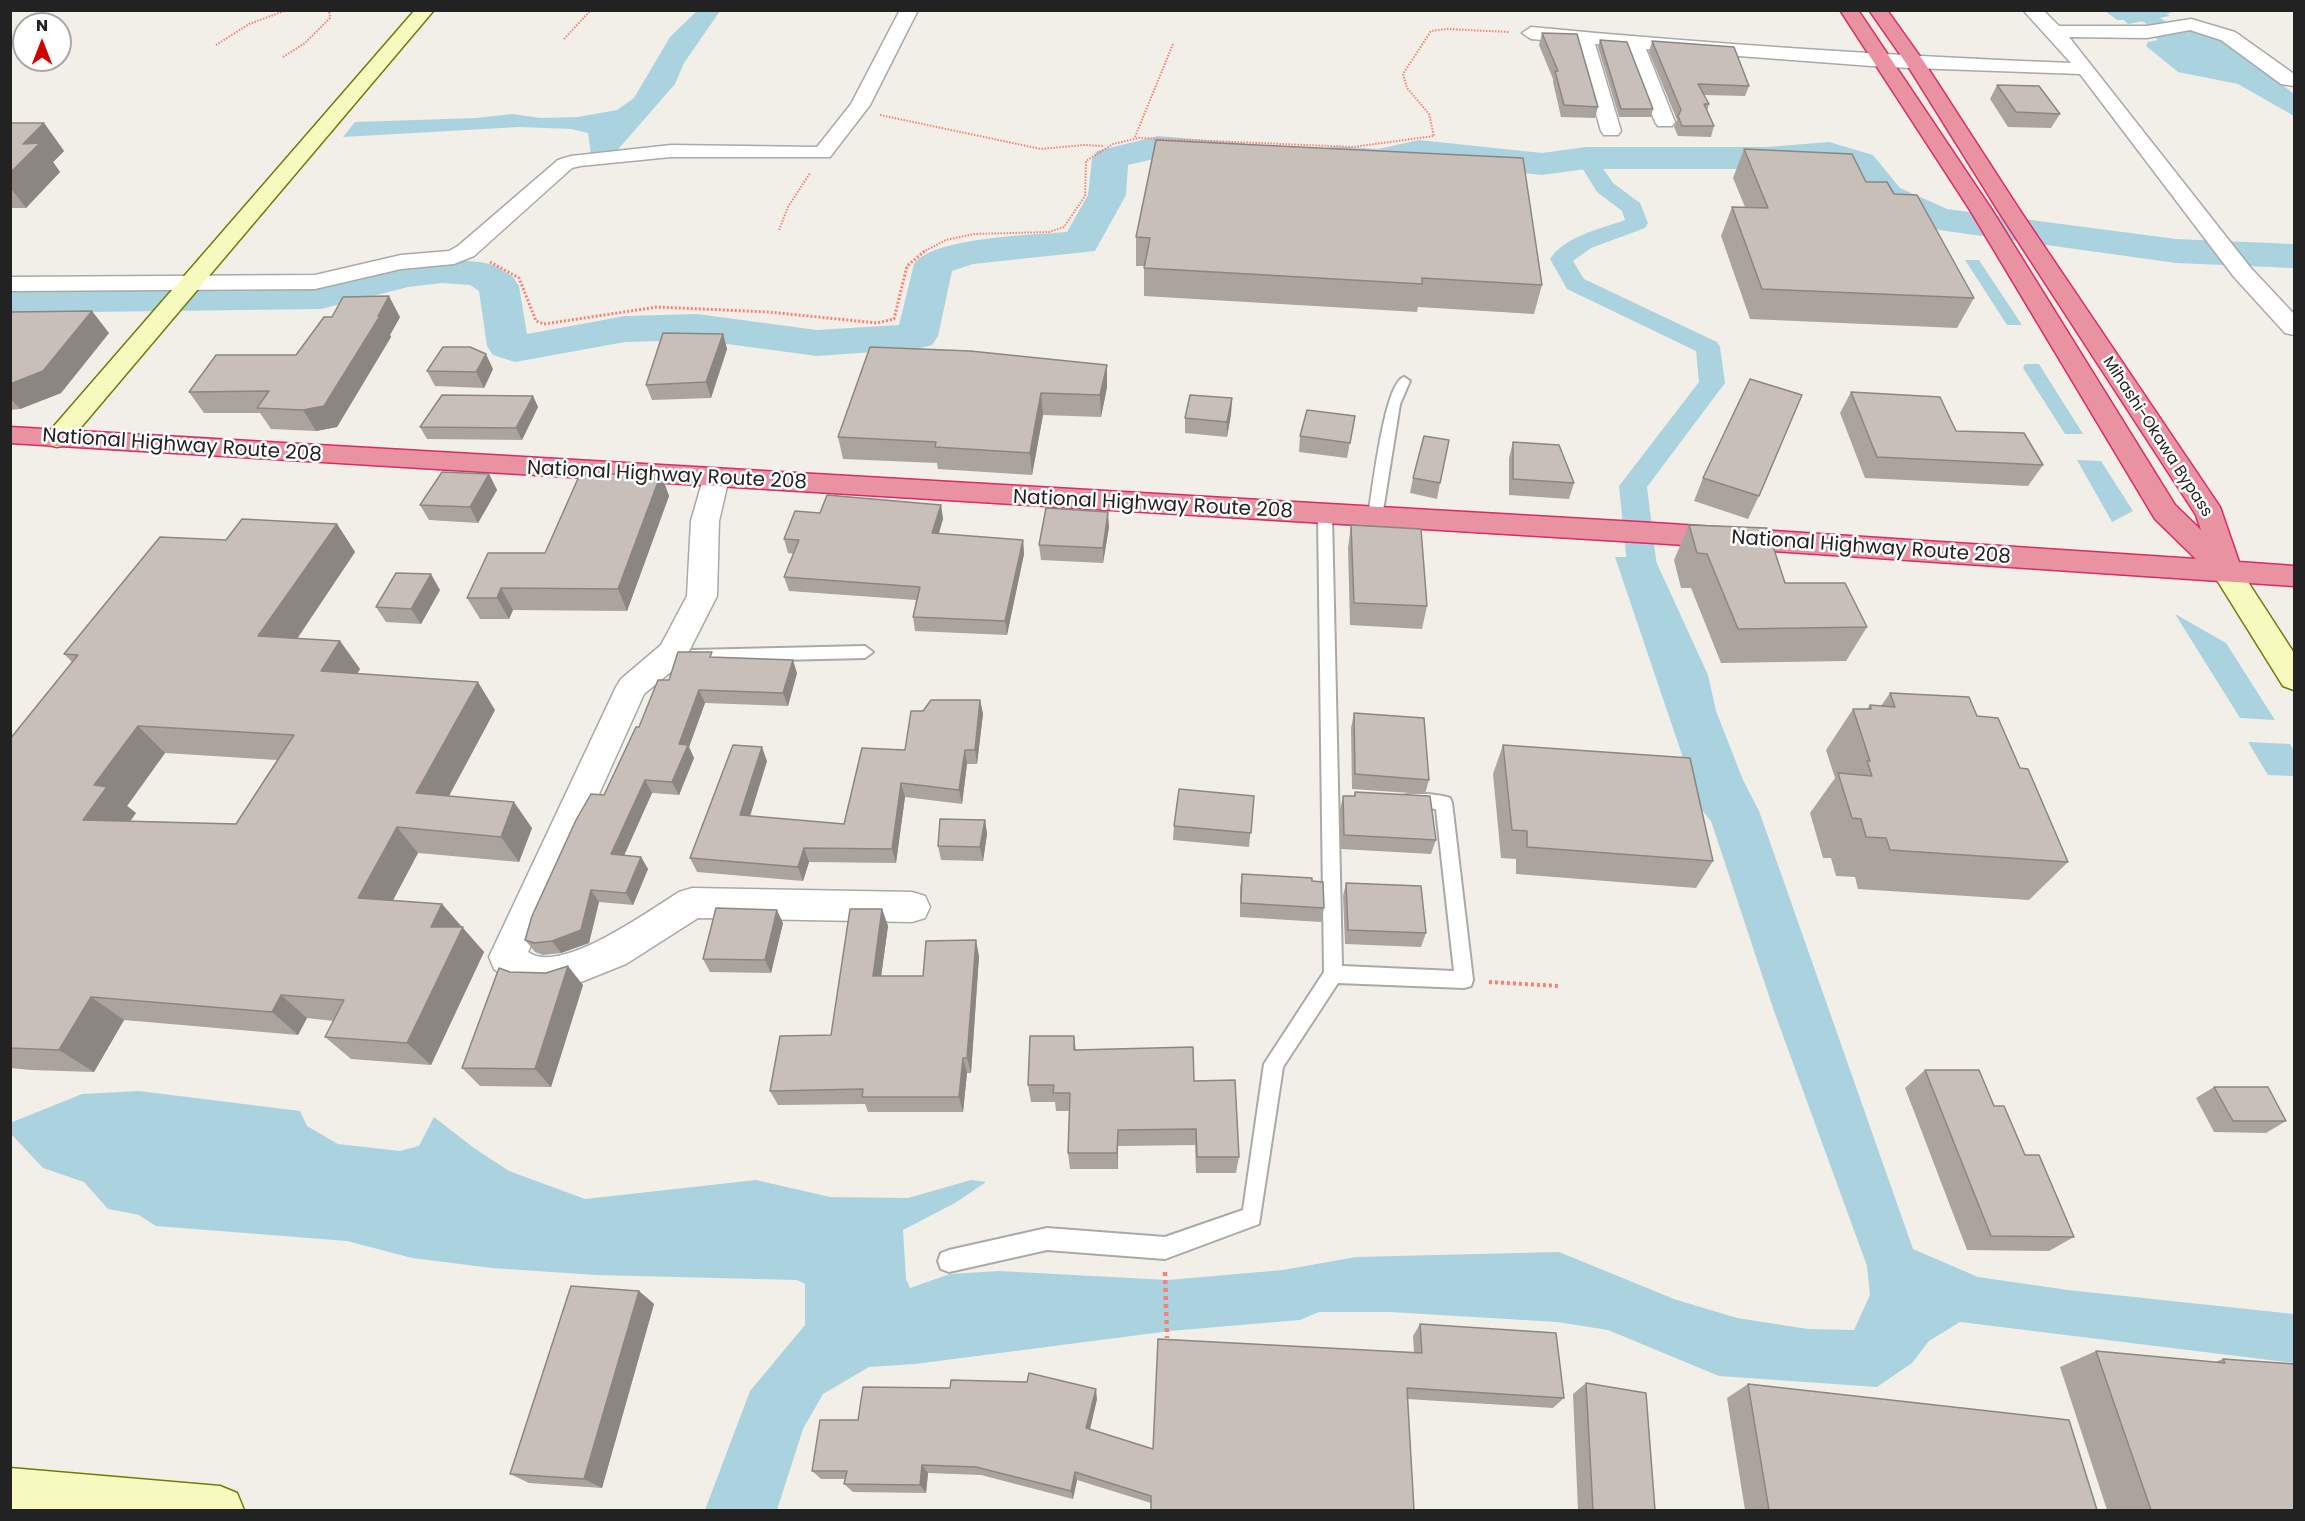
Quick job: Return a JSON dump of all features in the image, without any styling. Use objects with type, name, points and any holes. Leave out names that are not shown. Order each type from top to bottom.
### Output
[{"type":"highway","name":"Mihashi-Okawa Bypass","points":[[1849,10],[1981,210],[2165,512],[2227,572]]},
{"type":"highway","name":"Mihashi-Okawa Bypass","points":[[1878,10],[1915,62],[2032,246],[2210,514],[2227,572]]},
{"type":"highway","name":"National Highway Route 208","points":[[10,435],[1325,516],[1654,533],[2295,576]]},
{"type":"street","points":[[57,439],[425,10]]},
{"type":"street","points":[[10,284],[315,282],[401,262],[454,257],[466,251],[565,164],[572,161],[671,151],[824,153],[856,111],[909,10]]},
{"type":"street","points":[[2032,10],[2054,31],[2086,69],[2217,242],[2295,328]]},
{"type":"street","points":[[2054,31],[2147,32],[2191,24],[2228,36],[2288,80],[2295,80]]},
{"type":"street","points":[[1531,33],[1584,36],[1716,50],[1884,61],[2086,69]]},
{"type":"street","points":[[1584,36],[1611,131]]},
{"type":"street","points":[[1634,41],[1665,122]]},
{"type":"street","points":[[715,478],[705,521],[702,596],[670,656],[632,687],[507,957],[526,972],[561,973],[613,953],[692,903],[912,907]]},
{"type":"street","points":[[2227,572],[2295,678]]},
{"type":"street","points":[[10,1492],[220,1510]]},
{"type":"lane","points":[[1375,518],[1395,404],[1404,381]]},
{"type":"lane","points":[[949,1261],[1047,1239],[1165,1248],[1252,1217],[1274,1064],[1333,974],[1325,516]]},
{"type":"lane","points":[[670,656],[865,652]]},
{"type":"lane","points":[[1330,796],[1353,797]]},
{"type":"lane","points":[[1333,974],[1464,980],[1443,803],[1387,800]]},
{"type":"path","points":[[216,45],[249,24],[287,10]]},
{"type":"path","points":[[283,57],[305,43],[330,18],[329,10]]},
{"type":"path","points":[[564,39],[591,10]]},
{"type":"path","points":[[454,257],[477,259],[496,264],[519,278],[536,321],[544,324],[657,308],[769,312],[877,323],[894,319],[907,266],[922,252],[946,240],[974,234],[1049,232],[1064,227],[1085,196],[1086,161],[1104,146],[1135,137],[1353,147],[1434,136],[1429,114],[1407,88],[1403,74],[1431,31],[1447,29],[1531,33]]},
{"type":"path","points":[[1135,137],[1173,44]]},
{"type":"path","points":[[856,111],[1041,149],[1066,148],[1098,142],[1104,146]]},
{"type":"path","points":[[779,230],[788,207],[824,153]]},
{"type":"path","points":[[1464,980],[1559,986]]},
{"type":"path","points":[[1165,1248],[1167,1338]]},
{"type":"water","points":[[2164,10],[2171,13],[2166,14],[2170,16],[2128,24],[2124,20],[2117,20],[2105,11]]},
{"type":"water","points":[[697,11],[720,11],[684,63],[675,84],[614,154],[591,154],[588,133],[571,129],[519,127],[343,137],[355,122],[476,118],[512,114],[541,118],[578,117],[617,110],[634,98],[670,37]]},
{"type":"water","points":[[2191,28],[2220,37],[2294,94],[2294,116],[2238,84],[2178,72],[2146,46],[2148,42],[2158,40],[2152,35]]},
{"type":"water","points":[[1965,260],[1979,260],[2022,325],[2007,325]]},
{"type":"water","points":[[10,290],[151,290],[135,309],[11,310]]},
{"type":"water","points":[[2025,364],[2039,364],[2083,434],[2065,434],[2023,368]]},
{"type":"water","points":[[2077,460],[2101,461],[2133,511],[2112,522]]},
{"type":"water","points":[[1615,557],[1654,557],[1708,675],[1716,711],[1743,780],[1759,811],[1913,1249],[1978,1277],[2068,1290],[2294,1314],[2294,1363],[1960,1322],[1929,1341],[1912,1363],[1877,1387],[1719,1376],[1608,1330],[1557,1322],[1390,1312],[1319,1312],[1300,1320],[1170,1331],[915,1364],[869,1367],[823,1394],[803,1429],[777,1510],[705,1510],[750,1391],[805,1325],[805,1284],[797,1280],[596,1275],[492,1268],[412,1258],[347,1241],[156,1226],[139,1215],[108,1209],[84,1182],[43,1168],[11,1134],[10,1123],[82,1094],[139,1091],[300,1111],[307,1126],[338,1144],[400,1151],[419,1146],[434,1117],[509,1171],[585,1199],[756,1180],[830,1197],[908,1198],[971,1180],[986,1182],[955,1203],[903,1230],[906,1279],[910,1288],[950,1274],[999,1271],[1168,1280],[1283,1270],[1356,1257],[1559,1252],[1674,1299],[1737,1318],[1808,1329],[1854,1330],[1870,1295],[1867,1266],[1774,1011],[1711,821],[1700,808]]},
{"type":"water","points":[[2175,614],[2226,643],[2275,720],[2240,718]]},
{"type":"water","points":[[2248,742],[2290,744],[2294,751],[2294,776],[2268,775]]},
{"type":"building","points":[[1542,33],[1577,34],[1598,107],[1564,105],[1555,71],[1558,71]]},
{"type":"building","points":[[1600,40],[1627,42],[1653,109],[1621,109]]},
{"type":"building","points":[[1652,41],[1734,47],[1749,86],[1698,84],[1709,104],[1704,104],[1714,126],[1682,126],[1678,116],[1681,110]]},
{"type":"building","points":[[1997,85],[2039,86],[2060,114],[2016,112]]},
{"type":"building","points":[[10,123],[44,123],[23,144],[40,143],[10,173]]},
{"type":"building","points":[[1156,140],[1523,158],[1542,285],[1422,278],[1422,284],[1144,268],[1150,238],[1136,237]]},
{"type":"building","points":[[1744,149],[1852,154],[1866,182],[1887,182],[1894,194],[1917,195],[1974,298],[1762,289],[1732,207],[1768,208]]},
{"type":"building","points":[[389,296],[378,316],[380,316],[324,406],[303,410],[257,408],[269,391],[189,392],[216,355],[296,355],[324,317],[332,317],[343,297]]},
{"type":"building","points":[[92,311],[43,371],[10,384],[10,312]]},
{"type":"building","points":[[663,333],[723,334],[706,382],[646,385]]},
{"type":"building","points":[[443,347],[470,347],[486,354],[476,372],[427,371]]},
{"type":"building","points":[[870,347],[970,351],[1107,365],[1100,395],[1041,393],[1030,453],[935,447],[936,442],[838,437]]},
{"type":"building","points":[[1750,379],[1802,395],[1759,496],[1703,478]]},
{"type":"building","points":[[1851,392],[1940,397],[1956,431],[2024,433],[2043,465],[1877,457]]},
{"type":"building","points":[[442,395],[533,396],[516,428],[420,427]]},
{"type":"building","points":[[1190,395],[1232,398],[1227,422],[1185,418]]},
{"type":"building","points":[[1307,410],[1355,416],[1350,443],[1300,436]]},
{"type":"building","points":[[1424,436],[1449,440],[1440,483],[1413,478]]},
{"type":"building","points":[[1513,442],[1559,445],[1574,483],[1513,479]]},
{"type":"building","points":[[442,472],[489,474],[470,507],[420,505]]},
{"type":"building","points":[[580,474],[661,474],[618,589],[501,588],[497,598],[467,598],[488,553],[545,553]]},
{"type":"building","points":[[827,495],[941,505],[932,533],[1023,540],[1005,621],[913,617],[920,587],[784,577],[799,540],[784,539],[795,511],[820,513]]},
{"type":"building","points":[[1046,508],[1108,512],[1103,548],[1039,545]]},
{"type":"building","points":[[242,519],[337,524],[258,636],[340,641],[321,671],[478,682],[416,793],[514,802],[501,837],[397,827],[358,898],[442,904],[431,927],[463,927],[407,1043],[325,1037],[344,1000],[281,995],[272,1012],[91,997],[59,1050],[10,1048],[10,739],[78,655],[64,654],[160,537],[226,540]],"holes":[[[138,726],[294,735],[236,824],[83,820],[107,787],[94,785]]]},
{"type":"building","points":[[1351,525],[1421,529],[1427,606],[1354,603]]},
{"type":"building","points":[[1689,525],[1767,528],[1785,583],[1845,583],[1867,627],[1738,629],[1707,554],[1697,553]]},
{"type":"building","points":[[396,573],[431,574],[411,609],[376,607]]},
{"type":"building","points":[[678,652],[712,652],[710,657],[793,660],[783,693],[699,690],[679,744],[688,745],[672,782],[645,780],[611,854],[641,857],[626,893],[591,890],[581,930],[552,941],[534,943],[525,940],[532,916],[576,820],[591,794],[604,795],[636,727],[639,727],[658,680],[669,680]]},
{"type":"building","points":[[1890,693],[1969,697],[1977,716],[1998,718],[2020,768],[2028,769],[2068,862],[1890,850],[1886,838],[1866,837],[1861,819],[1852,818],[1838,773],[1872,776],[1867,761],[1870,761],[1853,709],[1871,709],[1870,705],[1895,707]]},
{"type":"building","points":[[931,700],[980,700],[975,750],[965,750],[959,790],[901,783],[892,849],[804,848],[798,867],[690,858],[733,745],[762,747],[740,815],[844,824],[862,748],[905,750],[911,711],[923,711]]},
{"type":"building","points":[[1354,713],[1424,718],[1429,780],[1355,774]]},
{"type":"building","points":[[1503,745],[1690,758],[1713,861],[1527,847],[1527,831],[1512,830]]},
{"type":"building","points":[[1179,789],[1254,796],[1251,833],[1174,826]]},
{"type":"building","points":[[1355,792],[1430,796],[1436,840],[1344,835],[1343,796],[1355,796]]},
{"type":"building","points":[[940,819],[985,820],[980,847],[938,846]]},
{"type":"building","points":[[1242,874],[1312,878],[1312,881],[1323,882],[1324,908],[1241,903]]},
{"type":"building","points":[[1346,883],[1421,886],[1426,933],[1348,930]]},
{"type":"building","points":[[716,908],[777,910],[765,960],[703,959]]},
{"type":"building","points":[[850,909],[882,909],[873,976],[923,976],[926,941],[976,940],[967,1058],[963,1058],[959,1097],[862,1097],[863,1089],[770,1091],[780,1036],[831,1035]]},
{"type":"building","points":[[568,966],[535,1069],[462,1068],[499,968],[510,972],[546,973]]},
{"type":"building","points":[[1030,1036],[1074,1036],[1074,1050],[1193,1047],[1194,1081],[1235,1080],[1239,1157],[1197,1157],[1196,1129],[1118,1130],[1117,1153],[1068,1153],[1070,1093],[1053,1093],[1054,1085],[1028,1085]]},
{"type":"building","points":[[1925,1070],[1979,1070],[1994,1106],[2004,1106],[2025,1155],[2039,1155],[2074,1237],[1991,1236]]},
{"type":"building","points":[[2214,1087],[2268,1087],[2286,1121],[2233,1121]]},
{"type":"building","points":[[571,1286],[639,1291],[584,1479],[510,1474]]},
{"type":"building","points":[[1420,1324],[1556,1333],[1564,1398],[1407,1388],[1414,1510],[1151,1510],[1151,1496],[1075,1472],[1071,1491],[976,1467],[922,1465],[920,1485],[844,1484],[847,1471],[812,1471],[820,1420],[858,1420],[863,1387],[950,1388],[951,1380],[1027,1382],[1029,1373],[1096,1389],[1086,1428],[1153,1449],[1158,1339],[1422,1353]]},
{"type":"building","points":[[2096,1351],[2225,1363],[2223,1359],[2295,1364],[2295,1510],[2151,1510]]},
{"type":"building","points":[[1586,1383],[1646,1393],[1655,1510],[1593,1510]]},
{"type":"building","points":[[1748,1384],[2069,1420],[2097,1510],[1769,1510]]},
{"type":"waterway","points":[[2134,10],[2194,46]]},
{"type":"waterway","points":[[10,301],[321,297],[407,275],[442,271],[480,274],[499,286],[508,346],[515,349],[625,329],[697,327],[817,343],[917,336],[934,264],[968,253],[1081,243],[1107,195],[1110,159],[1158,147],[1231,151]]},
{"type":"waterway","points":[[1335,157],[1378,160],[1419,151],[1542,164],[1586,158],[1767,158],[1829,153],[1860,163],[1887,196],[1939,219],[2176,251],[2294,256]]},
{"type":"waterway","points":[[1586,158],[1605,187],[1632,208],[1637,223],[1583,243],[1561,259],[1575,284],[1708,347],[1712,383],[1633,486],[1644,583],[1650,599]]}]
